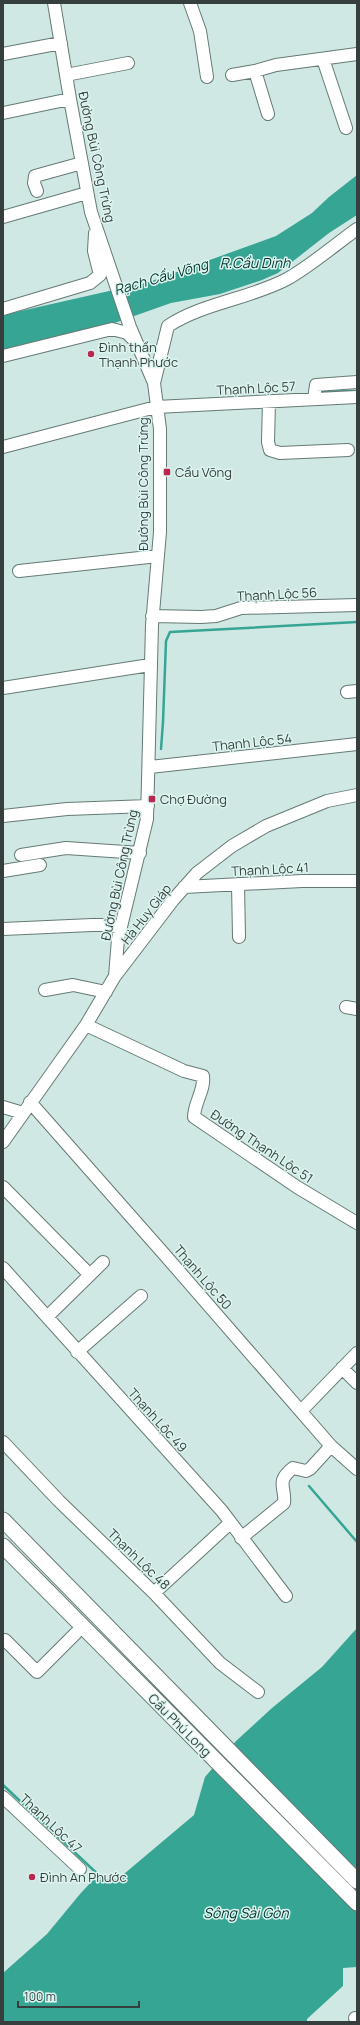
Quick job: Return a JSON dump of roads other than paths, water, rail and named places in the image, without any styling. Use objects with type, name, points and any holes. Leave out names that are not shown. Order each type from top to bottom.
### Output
[{"type":"main road","name":"Cầu Phú Long","points":[[5,1522],[357,1881]]},
{"type":"main road","name":"Cầu Phú Long","points":[[3,1546],[357,1903]]},
{"type":"street","name":"Đường Bùi Công Trừng","points":[[54,3],[87,193],[96,228],[113,281],[130,327],[154,383],[160,429],[160,532],[152,616],[150,665],[150,767],[147,819],[140,853],[120,928],[115,976]]},
{"type":"street","points":[[190,3],[200,31],[207,77]]},
{"type":"street","points":[[3,54],[61,43]]},
{"type":"street","points":[[232,75],[256,71],[276,65],[357,54]]},
{"type":"street","points":[[323,59],[346,128]]},
{"type":"street","points":[[66,75],[128,63]]},
{"type":"street","points":[[256,71],[268,114]]},
{"type":"street","points":[[3,113],[70,99]]},
{"type":"street","points":[[38,191],[34,183],[35,176],[82,163]]},
{"type":"street","points":[[3,217],[87,193]]},
{"type":"street","points":[[3,309],[90,283],[100,276],[94,251],[96,228]]},
{"type":"street","points":[[154,383],[168,326],[187,315],[238,300],[288,278],[357,229]]},
{"type":"street","points":[[3,356],[23,353],[112,329],[127,333],[138,345]]},
{"type":"street","points":[[314,398],[316,385],[357,382]]},
{"type":"street","name":"Thạnh Lộc 57","points":[[3,447],[156,407],[357,396]]},
{"type":"street","points":[[269,401],[268,442],[270,450],[280,453],[348,450]]},
{"type":"street","points":[[19,571],[158,556]]},
{"type":"street","name":"Thạnh Lộc 56","points":[[152,616],[201,617],[216,616],[241,608],[357,605]]},
{"type":"street","points":[[3,688],[150,665]]},
{"type":"street","name":"Thạnh Lộc 54","points":[[150,767],[357,744]]},
{"type":"street","name":"Hà Huy Giáp","points":[[3,1142],[86,1025],[115,976],[184,887],[197,873],[232,846],[266,826],[327,801],[357,795]]},
{"type":"street","points":[[3,816],[67,809],[148,806]]},
{"type":"street","points":[[21,855],[66,848],[140,853]]},
{"type":"street","points":[[3,871],[40,865]]},
{"type":"street","name":"Thạnh Lộc 41","points":[[184,887],[302,881],[357,881]]},
{"type":"street","points":[[238,884],[239,937]]},
{"type":"street","points":[[3,929],[92,925],[109,925],[120,928]]},
{"type":"street","points":[[45,990],[73,985],[106,992]]},
{"type":"street","name":"Đường Thạnh Lộc 51","points":[[86,1025],[184,1071],[203,1076],[204,1082],[194,1107],[194,1117],[212,1131],[242,1148],[297,1187],[357,1223]]},
{"type":"street","points":[[3,1107],[26,1108]]},
{"type":"street","name":"Thạnh Lộc 50","points":[[26,1108],[164,1254],[331,1446],[357,1469]]},
{"type":"street","points":[[3,1187],[90,1275]]},
{"type":"street","points":[[47,1316],[103,1262]]},
{"type":"street","name":"Thạnh Lộc 49","points":[[3,1268],[230,1523],[286,1596]]},
{"type":"street","points":[[77,1352],[141,1296]]},
{"type":"street","points":[[301,1411],[357,1353]]},
{"type":"street","points":[[342,1368],[357,1383]]},
{"type":"street","name":"Thạnh Lộc 48","points":[[3,1442],[59,1501],[154,1593],[220,1663],[258,1692]]},
{"type":"street","points":[[241,1538],[284,1503],[282,1487],[283,1480],[289,1471],[293,1468],[306,1471],[310,1469],[331,1446]]},
{"type":"street","points":[[154,1593],[230,1523]]},
{"type":"street","points":[[4,1640],[37,1672],[76,1633]]},
{"type":"street","name":"Thạnh Lộc 47","points":[[3,1796],[80,1869]]},
{"type":"water","name":"R.Cầu Dinh","points":[[357,175],[357,215],[329,233],[278,273],[220,294],[171,303],[106,326],[3,352],[3,315],[149,282],[276,236],[312,213],[329,197]]},
{"type":"water","name":"Sông Sài Gòn","points":[[357,1628],[357,1967],[343,1968],[343,1986],[307,2019],[307,2022],[3,2022],[3,1973],[47,1934],[93,1880],[118,1879],[194,1815],[205,1777],[236,1741],[272,1708],[322,1667]]},
{"type":"waterway","points":[[321,392],[354,391]]},
{"type":"waterway","points":[[161,749],[166,641],[170,632],[357,622]]},
{"type":"waterway","points":[[309,1486],[357,1542]]},
{"type":"waterway","points":[[3,1785],[105,1881]]},
{"type":"place","name":"Đình thần Thạnh Phước","points":[[91,354]]},
{"type":"place","name":"Cầu Võng","points":[[167,472]]},
{"type":"place","name":"Chợ Đường","points":[[152,799]]},
{"type":"place","name":"Đình An Phước","points":[[32,1877]]},
{"type":"water label","name":"Rạch Cầu Võng","points":[[161,277]]}]
